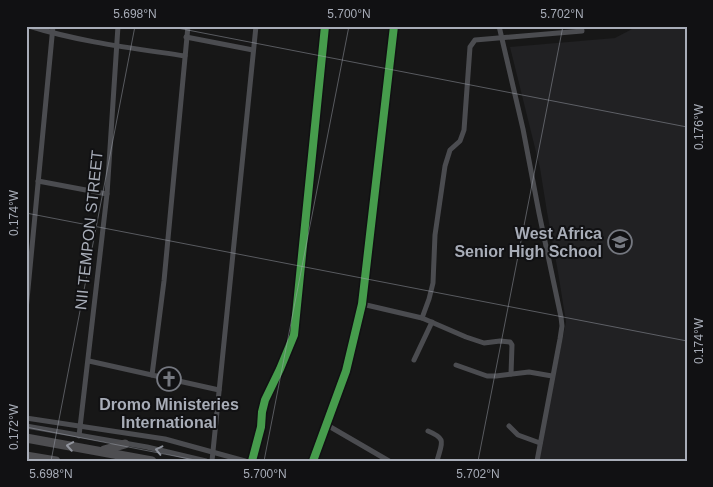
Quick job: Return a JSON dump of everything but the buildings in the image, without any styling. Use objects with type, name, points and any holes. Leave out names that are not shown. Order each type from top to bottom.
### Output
[{"type":"highway","points":[[26,438],[152,461]]},
{"type":"highway","points":[[101,451],[125,444]]},
{"type":"highway","points":[[26,456],[56,461]]},
{"type":"street","points":[[29,26],[52,33],[117,46],[185,56]]},
{"type":"street","points":[[26,310],[53,26]]},
{"type":"street","name":"NII TEMPON STREET","points":[[79,436],[107,194],[118,26]]},
{"type":"street","points":[[152,375],[164,281],[188,26]]},
{"type":"street","points":[[212,461],[256,26]]},
{"type":"street","points":[[252,461],[261,427],[265,400],[294,336],[325,26]]},
{"type":"street","points":[[314,461],[346,371],[362,304],[394,26]]},
{"type":"street","points":[[499,26],[523,129],[538,213],[562,326],[538,461]]},
{"type":"street","points":[[422,318],[433,284],[435,235],[445,166],[450,150],[460,141],[464,130],[470,47],[475,40],[582,28]]},
{"type":"street","points":[[186,37],[253,50]]},
{"type":"street","points":[[38,180],[107,194]]},
{"type":"street","points":[[362,304],[422,318],[484,343],[510,342],[512,345],[511,374]]},
{"type":"street","points":[[414,360],[432,322]]},
{"type":"street","points":[[89,361],[219,390]]},
{"type":"street","points":[[456,365],[487,376],[529,372],[552,376]]},
{"type":"street","points":[[26,418],[165,439],[245,461]]},
{"type":"street","points":[[326,425],[389,461]]},
{"type":"street","points":[[26,426],[206,461]]},
{"type":"street","points":[[509,426],[518,435],[540,443]]},
{"type":"street","points":[[428,431],[441,438],[442,442],[437,461]]},
{"type":"shaded area","name":"West Africa Senior High School","points":[[638,26],[687,26],[687,461],[538,461],[566,322],[540,168],[510,47],[615,38]]},
{"type":"cycle path","points":[[252,461],[261,427],[265,400],[294,335],[325,26]]},
{"type":"cycle path","points":[[313,461],[346,371],[362,304],[394,26]]},
{"type":"place","name":"West Africa Senior High School","points":[[620,242]]},
{"type":"place","name":"Dromo Ministeries International","points":[[169,379]]}]
